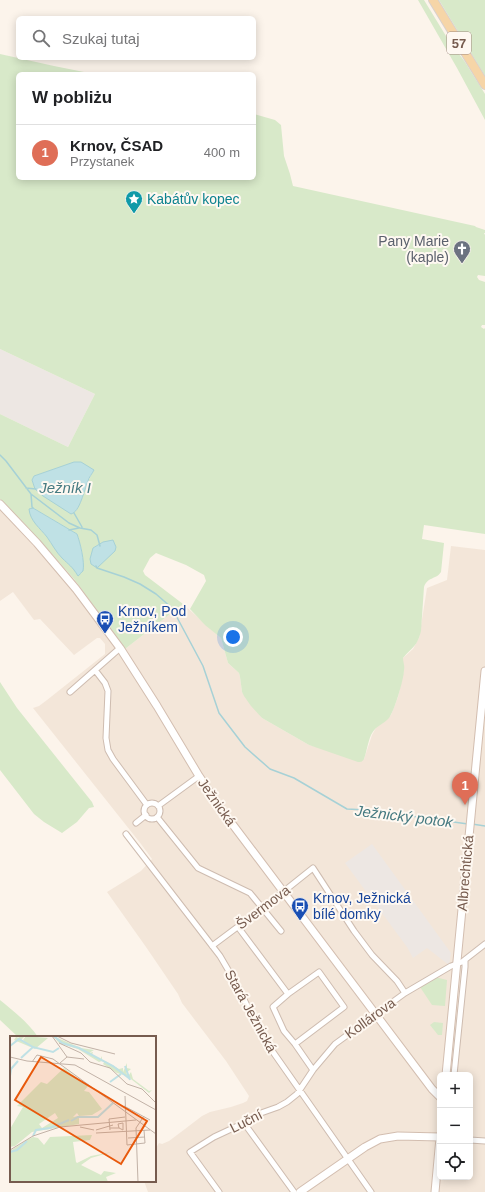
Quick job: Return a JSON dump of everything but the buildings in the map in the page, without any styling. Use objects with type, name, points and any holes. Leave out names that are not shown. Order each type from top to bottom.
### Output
[{"type":"main road","name":"57","points":[[433,0],[485,85]]},
{"type":"street","name":"Ježnická","points":[[0,504],[37,543],[76,589],[120,648],[157,706],[198,776],[224,813],[437,1094]]},
{"type":"street","points":[[70,692],[120,648]]},
{"type":"street","points":[[95,670],[105,683],[108,691],[106,732],[108,750],[147,805]]},
{"type":"street","name":"Albrechtická","points":[[446,1072],[485,671]]},
{"type":"street","points":[[158,806],[198,776]]},
{"type":"street","points":[[151,803],[158,806],[160,810],[159,814],[153,819],[149,818],[144,812],[147,805],[151,803]]},
{"type":"street","points":[[136,823],[146,815]]},
{"type":"street","points":[[157,817],[198,868],[250,893],[281,931]]},
{"type":"street","name":"Stará Ježnická","points":[[126,834],[220,956],[237,985],[261,1034],[371,1192]]},
{"type":"street","name":"Švermova","points":[[212,946],[284,892],[313,868],[354,931],[372,955],[397,981],[405,993]]},
{"type":"street","points":[[238,926],[288,994]]},
{"type":"street","name":"Kollárova","points":[[300,1090],[313,1070],[335,1044],[405,993],[451,966],[465,960],[485,944]]},
{"type":"street","points":[[454,1072],[465,960]]},
{"type":"street","points":[[295,1044],[344,1007],[319,972],[272,1007],[284,1031],[313,1070]]},
{"type":"street","name":"Luční","points":[[218,1192],[190,1152],[214,1137],[261,1113],[284,1104],[295,1096],[300,1090]]},
{"type":"street","points":[[244,1123],[294,1192]]},
{"type":"street","points":[[300,1192],[370,1144],[386,1138],[404,1136],[437,1138]]},
{"type":"street","points":[[473,1140],[485,1141]]},
{"type":"street","points":[[435,1192],[439,1144]]},
{"type":"shaded area","points":[[0,349],[95,394],[68,447],[0,414]]},
{"type":"shaded area","points":[[0,499],[23,522],[74,579],[125,649],[183,604],[221,638],[228,663],[239,673],[242,692],[262,718],[309,745],[364,759],[372,735],[377,726],[391,715],[398,697],[404,670],[403,658],[413,649],[419,638],[427,588],[447,580],[451,546],[485,550],[485,1192],[148,1192],[144,1182],[156,1182],[156,1148],[159,1143],[162,1144],[169,1141],[202,1116],[210,1112],[243,1103],[247,1101],[249,1096],[226,1061],[182,1003],[178,994],[107,892],[141,871],[152,859],[33,708],[39,706],[47,700],[105,654],[105,644],[100,638],[97,638],[74,655],[40,619],[34,620],[13,592],[0,601]]},
{"type":"shaded area","points":[[372,844],[451,953],[449,965],[427,948],[413,958],[407,947],[345,863]]},
{"type":"green space","points":[[418,0],[424,0],[485,94],[485,120],[457,68]]},
{"type":"green space","points":[[439,0],[485,0],[485,76]]},
{"type":"green space","points":[[0,54],[16,58],[16,60],[27,60],[84,72],[16,72],[16,180],[256,180],[256,115],[275,120],[281,125],[284,156],[293,186],[475,226],[485,230],[485,276],[478,275],[477,277],[479,280],[485,282],[485,325],[482,325],[481,327],[484,329],[485,328],[485,534],[424,525],[422,539],[444,543],[441,572],[428,581],[424,587],[421,631],[414,646],[403,658],[404,668],[396,703],[389,718],[373,732],[363,761],[358,762],[309,745],[262,718],[251,706],[242,692],[239,673],[228,663],[221,638],[205,625],[190,609],[206,581],[204,575],[186,565],[156,553],[150,558],[143,571],[145,575],[183,604],[125,649],[74,579],[23,522],[0,499],[0,414],[68,447],[95,394],[0,349]],"holes":[[[56,469],[94,470],[76,511],[35,489],[32,480],[34,476]],[[33,508],[77,534],[82,551],[83,571],[73,567],[61,557],[35,523]],[[103,542],[115,551],[93,548]]]},
{"type":"green space","points":[[0,682],[17,708],[92,802],[94,807],[89,808],[77,822],[62,833],[34,814],[0,770]]},
{"type":"green space","points":[[435,977],[447,980],[445,1006],[432,1005],[420,987]]},
{"type":"green space","points":[[0,1000],[25,1022],[37,1036],[17,1036],[0,1020]]},
{"type":"green space","points":[[434,1022],[443,1023],[442,1035],[438,1035],[430,1025]]},
{"type":"water","name":"Ježník I","points":[[74,462],[81,462],[94,470],[88,480],[77,509],[71,514],[43,496],[35,489],[32,480],[34,476]]},
{"type":"water","points":[[33,508],[77,534],[81,547],[83,563],[83,571],[78,576],[60,556],[47,537],[33,521],[29,509]]},
{"type":"water","points":[[113,540],[116,547],[115,551],[97,568],[91,564],[90,559],[93,548],[103,542]]},
{"type":"waterway","name":"Ježnický potok","points":[[0,455],[31,494],[69,523],[80,528],[91,530],[97,535],[100,546]]},
{"type":"waterway","name":"Ježnický potok","points":[[26,488],[36,489]]},
{"type":"waterway","points":[[31,494],[33,508]]},
{"type":"waterway","points":[[74,513],[82,527]]},
{"type":"waterway","name":"Ježnický potok","points":[[69,530],[79,528]]},
{"type":"waterway","name":"Ježnický potok","points":[[96,566],[97,568],[140,584],[156,594],[172,608],[203,666],[219,713],[245,747],[270,769],[294,778],[347,809],[367,810],[468,824]]},
{"type":"waterway","name":"Ježnický potok","points":[[472,824],[485,826]]},
{"type":"place","name":"Kabátův kopec","points":[[134,214]]},
{"type":"place","name":"Pany Marie (kaple)","points":[[462,264]]},
{"type":"place","name":"Krnov, Pod Ježníkem","points":[[105,634]]},
{"type":"place","name":"Krnov, ČSAD","points":[[465,805]]},
{"type":"place","name":"Krnov, Ježnická bílé domky","points":[[300,921]]}]
